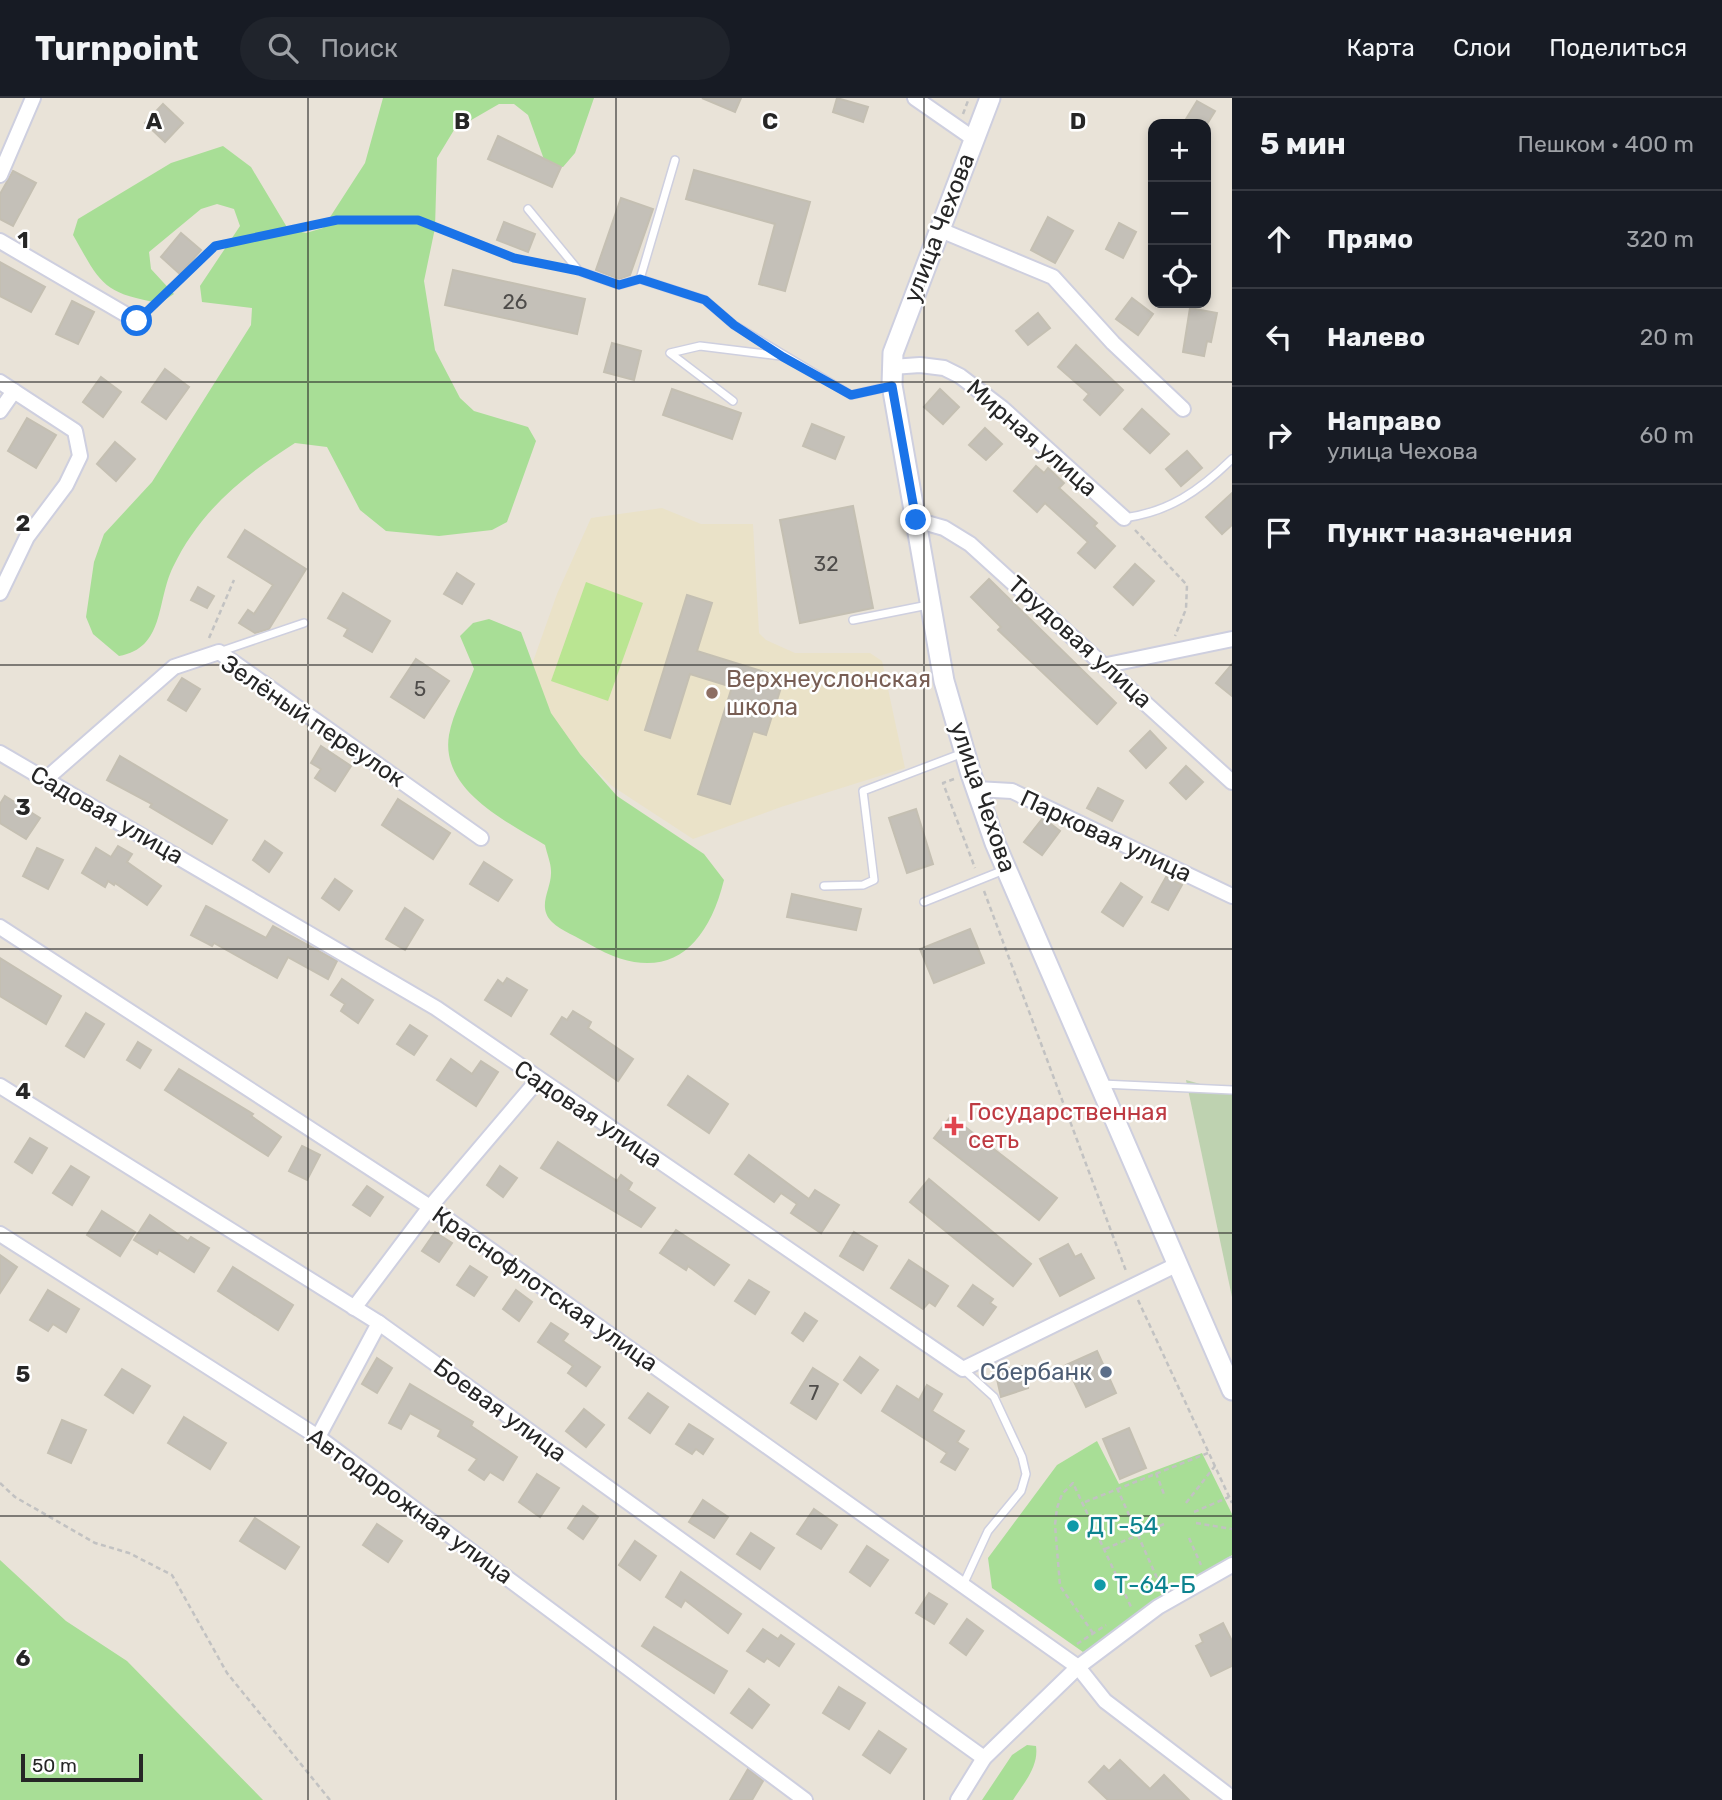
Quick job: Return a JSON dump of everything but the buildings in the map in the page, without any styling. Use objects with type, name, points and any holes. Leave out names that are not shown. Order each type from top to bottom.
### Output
[{"type":"street","points":[[0,175],[33,98]]},
{"type":"street","points":[[915,98],[974,139]]},
{"type":"street","name":"улица Чехова","points":[[990,98],[898,334],[892,376],[944,681],[973,781],[1007,869],[1232,1391]]},
{"type":"street","points":[[939,229],[1053,276],[1113,343],[1183,409]]},
{"type":"street","points":[[0,241],[137,321]]},
{"type":"street","name":"Мирная улица","points":[[892,376],[932,367],[960,376],[1002,408],[1124,518]]},
{"type":"street","points":[[0,382],[75,431],[80,456],[66,485],[27,537],[0,593]]},
{"type":"street","points":[[0,411],[14,391]]},
{"type":"street","name":"Трудовая улица","points":[[916,520],[944,528],[970,544],[1107,665],[1232,782]]},
{"type":"street","points":[[1107,665],[1232,639]]},
{"type":"street","name":"Зелёный переулок","points":[[46,779],[174,667],[213,654],[481,838]]},
{"type":"street","name":"Садовая улица","points":[[0,753],[436,1008],[537,1081],[963,1369]]},
{"type":"street","name":"Парковая улица","points":[[973,781],[1012,791],[1232,897]]},
{"type":"street","name":"Краснофлотская улица","points":[[0,927],[430,1207],[1077,1667],[1105,1701],[1232,1798]]},
{"type":"street","points":[[354,1308],[430,1207],[537,1081]]},
{"type":"street","name":"Боевая улица","points":[[0,1086],[379,1323],[984,1758]]},
{"type":"street","name":"Автодорожная улица","points":[[0,1234],[318,1437],[805,1800]]},
{"type":"street","points":[[963,1369],[1131,1284],[1176,1265]]},
{"type":"street","points":[[318,1437],[379,1323]]},
{"type":"street","points":[[958,1800],[984,1758],[1077,1667],[1158,1607],[1232,1565]]},
{"type":"lane","points":[[640,279],[675,160]]},
{"type":"lane","points":[[528,209],[579,271],[619,285],[640,279],[705,300],[734,325],[783,357],[851,395],[892,376]]},
{"type":"lane","points":[[733,401],[670,353],[700,346],[783,357]]},
{"type":"lane","points":[[1124,518],[1154,514],[1206,485],[1232,459]]},
{"type":"lane","points":[[853,620],[931,605]]},
{"type":"lane","points":[[213,654],[304,623]]},
{"type":"lane","points":[[824,886],[863,885],[874,880],[863,791],[965,753]]},
{"type":"lane","points":[[924,902],[981,882],[1007,869]]},
{"type":"lane","points":[[1098,1084],[1232,1090]]},
{"type":"lane","points":[[962,1586],[988,1531],[1021,1491],[1026,1474],[994,1397],[963,1369]]},
{"type":"path","points":[[137,321],[215,246],[337,220],[418,220],[514,258],[579,271]]},
{"type":"path","points":[[1124,518],[1188,585],[1186,609],[1168,652]]},
{"type":"path","points":[[213,654],[210,636],[234,580]]},
{"type":"path","points":[[973,781],[943,783],[1131,1284],[1232,1503]]},
{"type":"path","points":[[1085,1503],[1208,1453]]},
{"type":"path","points":[[1186,1503],[1215,1466]]},
{"type":"path","points":[[1156,1473],[1165,1497]]},
{"type":"path","points":[[0,1483],[15,1497],[95,1543],[129,1553],[172,1575],[227,1673],[330,1800]]},
{"type":"path","points":[[1093,1633],[1060,1586],[1055,1525],[1062,1494],[1073,1483],[1085,1503],[1132,1609]]},
{"type":"path","points":[[1117,1489],[1162,1590]]},
{"type":"path","points":[[1194,1512],[1229,1497]]},
{"type":"path","points":[[1196,1523],[1232,1529]]},
{"type":"path","points":[[1105,1549],[1164,1524]]},
{"type":"path","points":[[1188,1538],[1202,1568]]},
{"type":"shaded area","name":"Верхнеуслонская школа","points":[[662,508],[701,524],[753,524],[759,633],[766,640],[795,653],[870,653],[882,661],[905,768],[781,807],[693,839],[612,786],[541,715],[530,670],[557,594],[591,518]]},
{"type":"green space","points":[[383,98],[594,98],[575,153],[563,167],[546,165],[528,115],[514,104],[499,104],[454,130],[437,158],[435,228],[424,281],[435,350],[460,398],[474,411],[528,427],[536,441],[507,522],[492,530],[439,536],[386,531],[360,510],[327,447],[295,443],[258,468],[210,512],[196,529],[173,567],[152,634],[134,651],[119,656],[93,634],[86,617],[94,562],[104,534],[152,482],[251,325],[252,308],[202,302],[200,286],[240,226],[234,209],[217,204],[201,209],[149,252],[151,269],[174,294],[160,303],[126,295],[105,284],[90,265],[73,235],[78,219],[171,163],[223,146],[251,167],[288,229],[306,233],[323,228],[365,163]]},
{"type":"green space","points":[[586,582],[643,603],[608,701],[551,681]]},
{"type":"green space","points":[[489,619],[521,632],[551,713],[580,754],[617,796],[704,854],[724,880],[716,906],[705,928],[692,945],[676,956],[658,962],[637,962],[614,956],[552,922],[545,910],[551,871],[545,845],[479,802],[465,788],[455,772],[449,755],[449,735],[474,669],[460,636],[473,623]]},
{"type":"green space","points":[[1186,1080],[1232,1093],[1232,1297]]},
{"type":"green space","points":[[1097,1441],[1119,1484],[1202,1453],[1232,1514],[1232,1555],[1083,1652],[992,1588],[988,1558],[1057,1465]]},
{"type":"green space","points":[[0,1560],[66,1621],[127,1661],[263,1800],[0,1800]]},
{"type":"green space","points":[[1027,1745],[1036,1746],[1035,1761],[1013,1800],[982,1800],[1012,1755]]},
{"type":"place","name":"Верхнеуслонская школа","points":[[712,693]]},
{"type":"place","name":"Государственная сеть","points":[[954,1126]]},
{"type":"place","name":"Сбербанк","points":[[1106,1372]]},
{"type":"place","name":"ДТ-54","points":[[1073,1526]]},
{"type":"place","name":"Т-64-Б","points":[[1100,1585]]},
{"type":"route","points":[[137,321],[215,246],[337,220],[418,220],[514,258],[579,271],[619,285],[640,279],[705,300],[734,325],[783,357],[851,395],[892,386],[916,520]]}]
